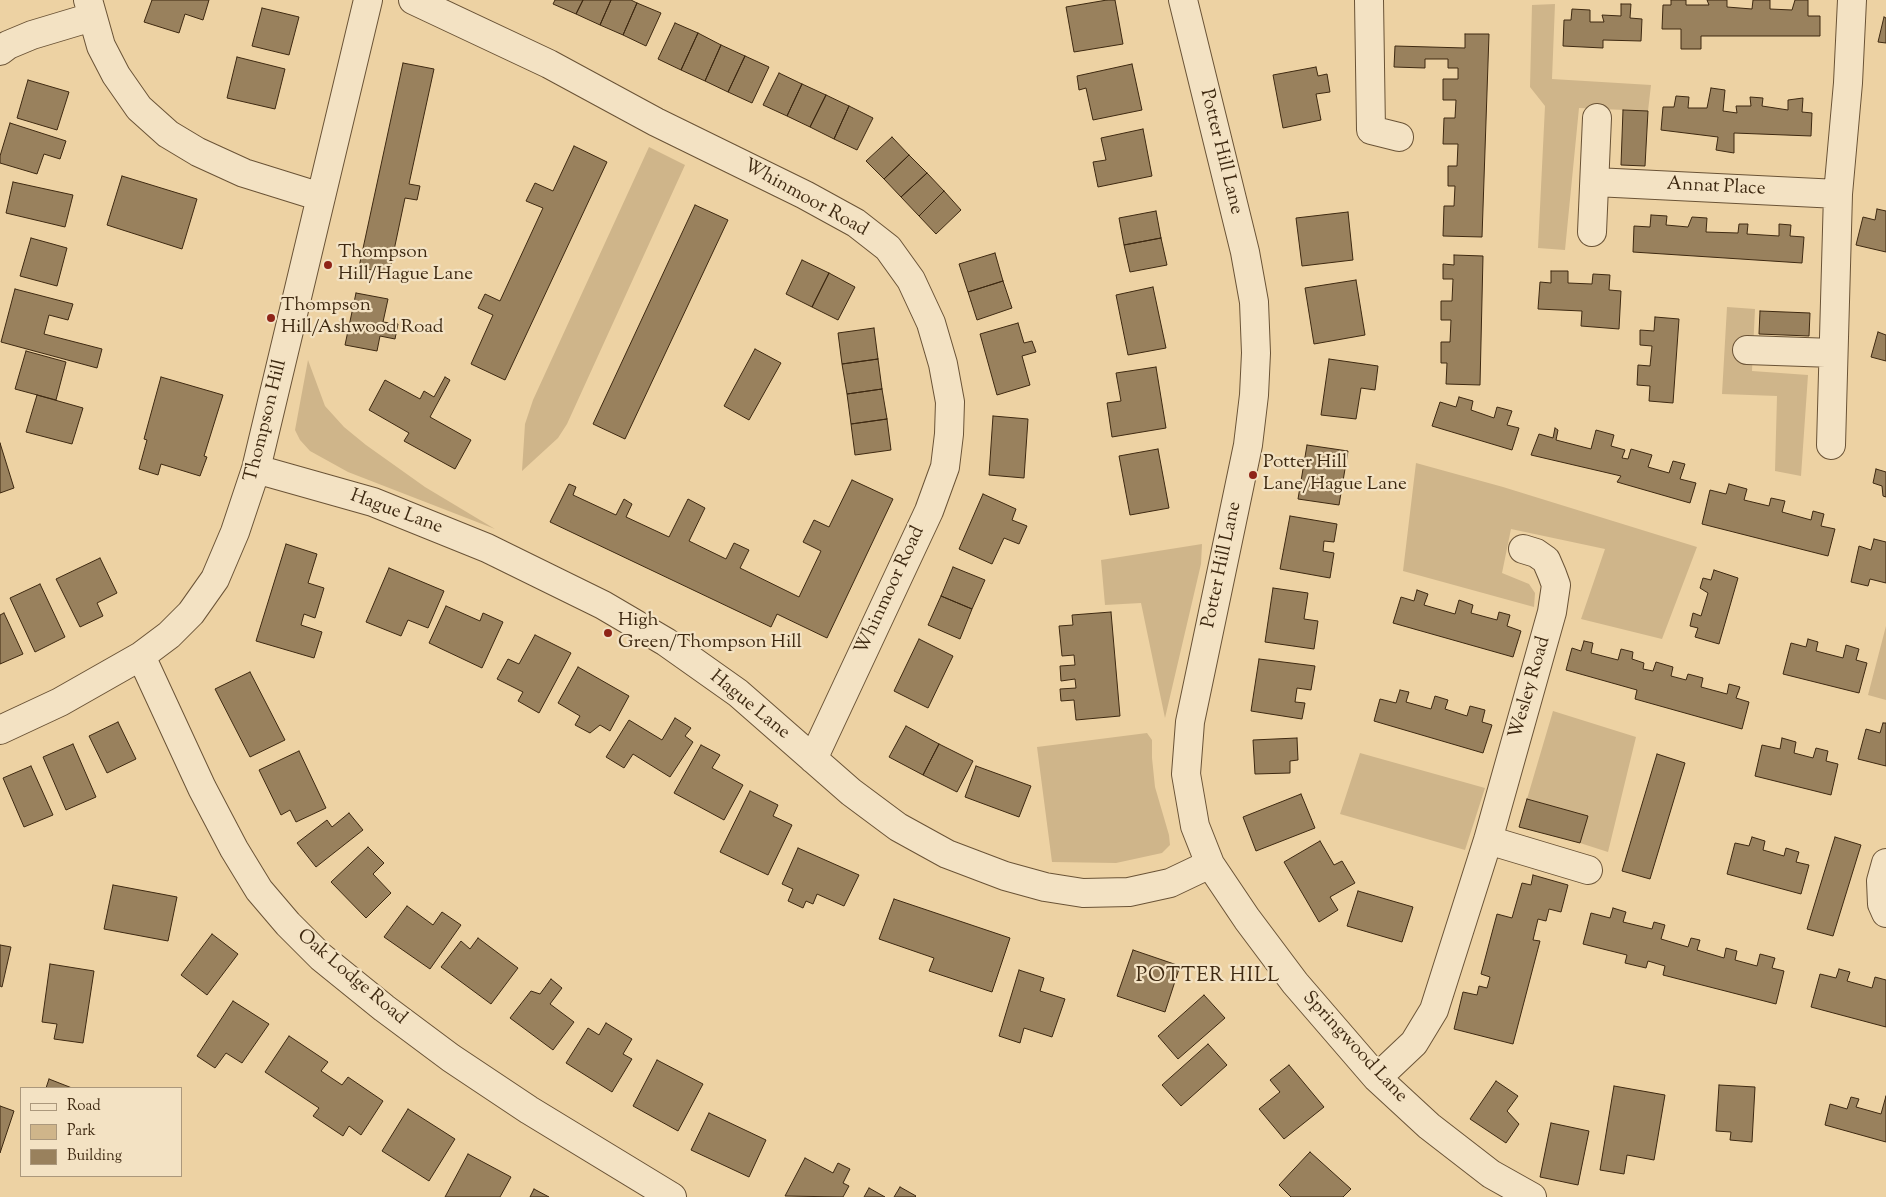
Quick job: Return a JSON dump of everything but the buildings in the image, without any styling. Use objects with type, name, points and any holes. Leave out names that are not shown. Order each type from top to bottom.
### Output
[{"type":"street","name":"Thompson Hill","points":[[0,730],[60,702],[141,656],[170,635],[191,613],[215,579],[236,532],[256,469],[368,0]]},
{"type":"street","name":"Whinmoor Road","points":[[413,0],[549,64],[656,122],[805,194],[847,218],[888,248],[911,280],[931,323],[943,364],[950,402],[945,467],[929,511],[813,759]]},
{"type":"street","name":"Potter Hill Lane","points":[[1183,0],[1245,252],[1254,302],[1256,353],[1254,395],[1248,446],[1190,722],[1187,749],[1186,774],[1190,803],[1195,826],[1210,864]]},
{"type":"street","points":[[1369,0],[1371,130],[1399,137]]},
{"type":"street","points":[[1831,445],[1838,194],[1848,83],[1852,0]]},
{"type":"street","points":[[0,51],[90,9],[100,46],[116,75],[139,108],[168,134],[198,152],[244,173],[320,197]]},
{"type":"street","points":[[1592,232],[1598,118]]},
{"type":"street","name":"Annat Place","points":[[1595,182],[1838,194]]},
{"type":"street","points":[[1747,350],[1833,352]]},
{"type":"street","name":"Hague Lane","points":[[256,469],[373,502],[487,548],[604,605],[666,642],[738,693],[851,792],[898,826],[947,854],[1005,876],[1045,887],[1083,893],[1130,892],[1170,883],[1210,864]]},
{"type":"street","name":"Wesley Road","points":[[1377,1078],[1414,1043],[1434,1010],[1488,840],[1552,612],[1556,585],[1546,560],[1536,553],[1523,549]]},
{"type":"street","name":"Oak Lodge Road","points":[[141,656],[202,788],[234,849],[259,890],[288,924],[320,956],[384,1008],[451,1058],[529,1110],[672,1197]]},
{"type":"street","points":[[1488,840],[1588,870]]},
{"type":"street","points":[[1886,863],[1881,881],[1882,904],[1886,913]]},
{"type":"street","name":"Springwood Lane","points":[[1210,864],[1247,919],[1295,983],[1377,1078],[1428,1126],[1483,1168],[1532,1197]]},
{"type":"green space","points":[[1555,4],[1552,79],[1651,85],[1648,111],[1579,108],[1565,250],[1538,248],[1545,106],[1530,87],[1532,5]]},
{"type":"green space","points":[[649,147],[685,165],[567,424],[558,438],[522,471],[525,424],[533,400]]},
{"type":"green space","points":[[1727,307],[1755,309],[1752,371],[1808,375],[1801,476],[1775,471],[1777,396],[1722,394]]},
{"type":"green space","points":[[308,360],[325,406],[344,427],[425,487],[495,529],[348,472],[310,451],[300,440],[295,430]]},
{"type":"green space","points":[[1416,463],[1503,487],[1697,547],[1662,639],[1581,619],[1605,549],[1511,529],[1502,573],[1529,584],[1535,593],[1534,607],[1403,571]]},
{"type":"green space","points":[[1202,544],[1201,564],[1165,718],[1141,603],[1105,605],[1101,560]]},
{"type":"green space","points":[[1886,626],[1886,700],[1868,695]]},
{"type":"green space","points":[[1553,711],[1636,737],[1608,852],[1580,843],[1588,816],[1527,799]]},
{"type":"green space","points":[[1147,733],[1152,740],[1155,787],[1169,835],[1170,845],[1162,853],[1116,863],[1052,862],[1037,747]]},
{"type":"green space","points":[[1360,753],[1485,788],[1465,850],[1340,814]]},
{"type":"place","name":"Thompson Hill/Hague Lane","points":[[328,265]]},
{"type":"place","name":"Thompson Hill/Ashwood Road","points":[[271,318]]},
{"type":"place","name":"Potter Hill Lane/Hague Lane","points":[[1253,475]]},
{"type":"place","name":"High Green/Thompson Hill","points":[[608,633]]},
{"type":"district","name":"POTTER HILL","points":[[1208,978]]}]
